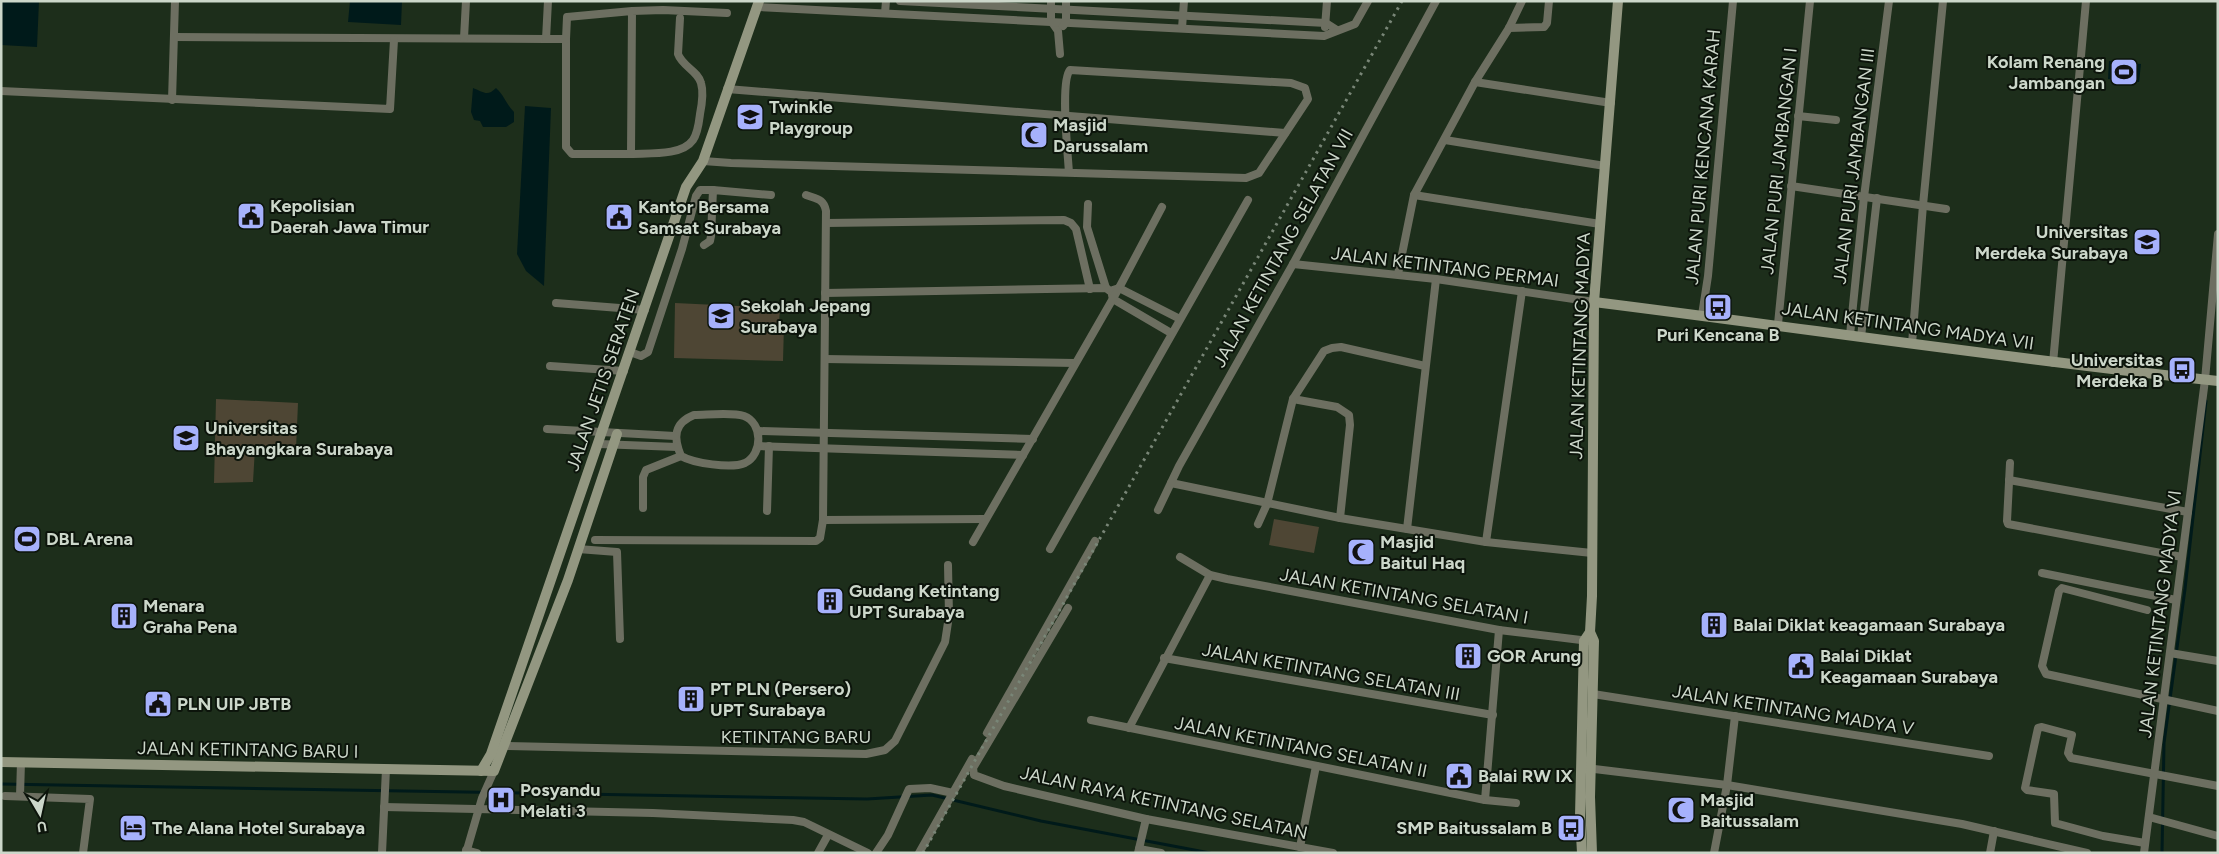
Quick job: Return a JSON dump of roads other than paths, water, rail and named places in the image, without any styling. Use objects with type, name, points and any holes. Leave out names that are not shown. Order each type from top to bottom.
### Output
[{"type":"street","points":[[172,100],[175,1]]},
{"type":"street","points":[[464,38],[466,1]]},
{"type":"street","points":[[546,39],[548,1]]},
{"type":"street","points":[[885,13],[886,1]]},
{"type":"street","points":[[900,1],[1051,6],[1067,11],[1326,23],[1337,30]]},
{"type":"street","points":[[1058,31],[1066,22],[1066,1]]},
{"type":"street","points":[[1182,28],[1184,1]]},
{"type":"street","points":[[1324,36],[1327,1]]},
{"type":"street","points":[[759,4],[885,13],[1324,36],[1355,24],[1368,1]]},
{"type":"street","name":"JALAN KETINTANG SELATAN VII","points":[[1158,510],[1436,1]]},
{"type":"street","points":[[1398,274],[1414,195],[1475,82],[1509,28],[1522,1]]},
{"type":"street","points":[[1509,28],[1544,27],[1547,23],[1549,1]]},
{"type":"street","name":"JALAN KETINTANG MADYA","points":[[1592,853],[1587,768],[1592,553],[1594,302],[1618,1]]},
{"type":"street","name":"JALAN PURI KENCANA KARAH","points":[[1702,315],[1708,276],[1733,1]]},
{"type":"street","name":"JALAN PURI JAMBANGAN I","points":[[1778,324],[1810,1]]},
{"type":"street","name":"JALAN PURI JAMBANGAN III","points":[[1850,336],[1864,196],[1889,1]]},
{"type":"street","points":[[1912,344],[1923,205],[1943,1]]},
{"type":"street","points":[[2053,363],[2086,1]]},
{"type":"street","name":"JALAN JETIS SERATEN","points":[[481,771],[491,754],[686,187],[703,161],[727,89],[759,4]]},
{"type":"street","points":[[1051,6],[1051,21],[1058,31],[1060,54]]},
{"type":"street","points":[[680,18],[678,54],[680,59],[695,73],[701,82],[703,98],[696,135],[693,141],[679,150],[631,154],[572,154],[566,147],[566,20],[570,16],[670,10],[727,13]]},
{"type":"street","points":[[631,154],[632,11]]},
{"type":"street","points":[[174,37],[394,40],[464,38],[566,39]]},
{"type":"street","points":[[1,91],[390,109],[394,40]]},
{"type":"street","points":[[703,161],[1069,173],[1252,177],[1259,173],[1308,99],[1305,88],[1291,83],[1070,70],[1066,77],[1065,116],[1069,173]]},
{"type":"street","points":[[1475,82],[1611,104]]},
{"type":"street","points":[[727,89],[1286,134]]},
{"type":"street","points":[[1798,116],[1836,120]]},
{"type":"street","points":[[1445,140],[1605,166]]},
{"type":"street","points":[[1791,186],[1946,208]]},
{"type":"street","points":[[630,352],[641,356],[648,352],[682,249],[696,196],[700,190],[771,195]]},
{"type":"street","points":[[704,245],[710,241],[711,236],[713,190]]},
{"type":"street","points":[[595,540],[816,541],[822,533],[826,223],[825,204],[822,200],[806,195]]},
{"type":"street","points":[[1414,195],[1600,224]]},
{"type":"street","name":"JALAN PURI JAMBANGAN III","points":[[1861,337],[1877,198]]},
{"type":"street","points":[[1050,549],[1248,200]]},
{"type":"street","points":[[1088,204],[1087,227],[1110,293]]},
{"type":"street","points":[[973,542],[1075,363],[1110,293],[1119,288],[1162,207]]},
{"type":"street","points":[[826,223],[1064,220],[1071,223],[1076,229],[1090,289]]},
{"type":"street","name":"JALAN KETINTANG MADYA VI","points":[[2144,853],[2149,817],[2160,774],[2170,702],[2176,600],[2188,512],[2211,380],[2218,234]]},
{"type":"street","name":"JALAN KETINTANG PERMAI","points":[[1293,264],[1398,274],[1594,302]]},
{"type":"street","points":[[1407,529],[1436,279]]},
{"type":"street","points":[[1119,288],[1180,319]]},
{"type":"street","points":[[825,293],[1090,289],[1110,293],[1172,333]]},
{"type":"street","points":[[1486,542],[1522,291]]},
{"type":"street","points":[[1854,292],[1866,293]]},
{"type":"street","name":"JALAN KETINTANG MADYA VII","points":[[1594,302],[1778,324],[1850,336],[2053,363],[2211,380]]},
{"type":"street","points":[[556,303],[644,310]]},
{"type":"street","points":[[1258,524],[1268,504],[1294,400],[1324,351],[1341,347],[1425,366]]},
{"type":"street","points":[[825,359],[1075,363]]},
{"type":"street","points":[[550,366],[624,371]]},
{"type":"street","points":[[1294,400],[1336,407],[1349,415],[1350,425],[1340,518]]},
{"type":"street","points":[[694,415],[742,415],[751,420],[758,431],[758,446],[752,457],[744,463],[734,465],[694,462],[681,456],[677,447],[676,436],[678,427],[684,419],[694,415]]},
{"type":"street","points":[[547,429],[676,436]]},
{"type":"street","points":[[758,431],[1033,439]]},
{"type":"street","name":"JALAN JETIS SERATEN","points":[[466,852],[482,798],[505,746],[578,549],[617,434]]},
{"type":"street","points":[[599,444],[677,447]]},
{"type":"street","points":[[758,446],[1023,455]]},
{"type":"street","points":[[768,511],[769,446]]},
{"type":"street","points":[[643,508],[643,477],[646,470],[681,456]]},
{"type":"street","points":[[2010,464],[2006,520],[2008,524],[2182,558]]},
{"type":"street","points":[[2009,480],[2188,512]]},
{"type":"street","points":[[1171,484],[1340,518],[1486,542],[1592,553]]},
{"type":"street","points":[[823,520],[985,519]]},
{"type":"street","points":[[919,853],[1095,541]]},
{"type":"street","points":[[578,549],[617,552],[620,639]]},
{"type":"street","points":[[1129,728],[1164,658],[1210,575],[1180,557]]},
{"type":"street","name":"KETINTANG BARU","points":[[505,746],[866,754],[885,750],[894,741],[945,642],[948,616],[948,565]]},
{"type":"street","points":[[2042,573],[2176,600]]},
{"type":"street","name":"JALAN KETINTANG SELATAN I","points":[[1210,575],[1499,630],[1589,638]]},
{"type":"street","points":[[2146,610],[2062,588],[2059,592],[2042,668],[2046,674],[2218,711]]},
{"type":"street","name":"JALAN RAYA KETINTANG SELATAN","points":[[1068,608],[1018,689],[973,768],[973,773],[1004,786],[1145,823],[1333,853]]},
{"type":"street","points":[[1484,800],[1499,630]]},
{"type":"street","name":"JALAN KETINTANG MADYA","points":[[1582,853],[1580,816],[1587,768],[1593,694],[1589,638]]},
{"type":"street","points":[[2173,654],[2218,660]]},
{"type":"street","name":"JALAN KETINTANG SELATAN III","points":[[1164,658],[1493,715]]},
{"type":"street","name":"JALAN KETINTANG MADYA V","points":[[1593,694],[1989,756]]},
{"type":"street","points":[[1714,853],[1727,785],[1735,716]]},
{"type":"street","name":"JALAN KETINTANG SELATAN II","points":[[1092,720],[1484,800],[1516,804]]},
{"type":"street","points":[[2145,843],[2102,836],[2056,824],[2054,819],[2054,794],[2027,790],[2025,783],[2038,729],[2042,727],[2072,735],[2068,754],[2070,758],[2218,786]]},
{"type":"street","name":"JALAN KETINTANG BARU I","points":[[1,762],[481,771],[492,774]]},
{"type":"street","points":[[21,762],[21,792]]},
{"type":"street","points":[[1300,847],[1316,766]]},
{"type":"street","points":[[1587,768],[1727,785],[1962,824],[2087,853]]},
{"type":"street","points":[[382,853],[386,769]]},
{"type":"street","points":[[876,853],[888,835],[909,789],[930,788],[952,795]]},
{"type":"street","points":[[5,796],[21,792],[90,799],[83,853]]},
{"type":"street","points":[[384,807],[793,820],[804,822],[868,853]]},
{"type":"street","points":[[2149,817],[2218,836]]},
{"type":"street","points":[[1145,823],[1138,851],[1161,853]]},
{"type":"street","points":[[1990,853],[1994,831]]},
{"type":"street","points":[[818,853],[828,835]]},
{"type":"street","points":[[466,852],[477,853]]},
{"type":"water","points":[[1,1],[39,1],[37,47],[1,45]]},
{"type":"water","points":[[350,1],[402,1],[401,25],[348,22]]},
{"type":"water","name":"Kolam Renang Jambangan","points":[[2109,61],[2141,64],[2139,82],[2108,79]]},
{"type":"water","points":[[473,88],[488,93],[496,88],[514,112],[514,122],[506,127],[483,127],[480,121],[474,120],[471,112]]},
{"type":"water","points":[[525,106],[551,108],[544,286],[526,271],[517,254]]},
{"type":"waterway","points":[[2162,853],[2164,743],[2185,589],[2206,401]]},
{"type":"waterway","points":[[1,784],[867,799],[932,795],[1041,821],[1210,853]]},
{"type":"railway","points":[[923,853],[1402,1]]},
{"type":"place","name":"Kolam Renang Jambangan","points":[[2124,72]]},
{"type":"place","name":"Twinkle Playgroup","points":[[750,117]]},
{"type":"place","name":"Masjid Darussalam","points":[[1034,135]]},
{"type":"place","name":"Kepolisian Daerah Jawa Timur","points":[[251,216]]},
{"type":"place","name":"Kantor Bersama Samsat Surabaya","points":[[619,217]]},
{"type":"place","name":"Universitas Merdeka Surabaya","points":[[2147,242]]},
{"type":"place","name":"Puri Kencana B","points":[[1718,307]]},
{"type":"place","name":"Sekolah Jepang Surabaya","points":[[721,316]]},
{"type":"place","name":"Universitas Merdeka B","points":[[2182,370]]},
{"type":"place","name":"Universitas Bhayangkara Surabaya","points":[[186,438]]},
{"type":"place","name":"DBL Arena","points":[[27,539]]},
{"type":"place","name":"Masjid Baitul Haq","points":[[1361,552]]},
{"type":"place","name":"Gudang Ketintang UPT Surabaya","points":[[830,601]]},
{"type":"place","name":"Menara Graha Pena","points":[[124,616]]},
{"type":"place","name":"Balai Diklat keagamaan Surabaya","points":[[1714,625]]},
{"type":"place","name":"GOR Arung","points":[[1468,656]]},
{"type":"place","name":"Balai Diklat Keagamaan Surabaya","points":[[1801,666]]},
{"type":"place","name":"PT PLN (Persero) UPT Surabaya","points":[[691,699]]},
{"type":"place","name":"PLN UIP JBTB","points":[[158,704]]},
{"type":"place","name":"Balai RW IX","points":[[1459,776]]},
{"type":"place","name":"Posyandu Melati 3","points":[[501,800]]},
{"type":"place","name":"Masjid Baitussalam","points":[[1681,810]]},
{"type":"place","name":"The Alana Hotel Surabaya","points":[[133,828]]},
{"type":"place","name":"SMP Baitussalam B","points":[[1571,828]]}]
